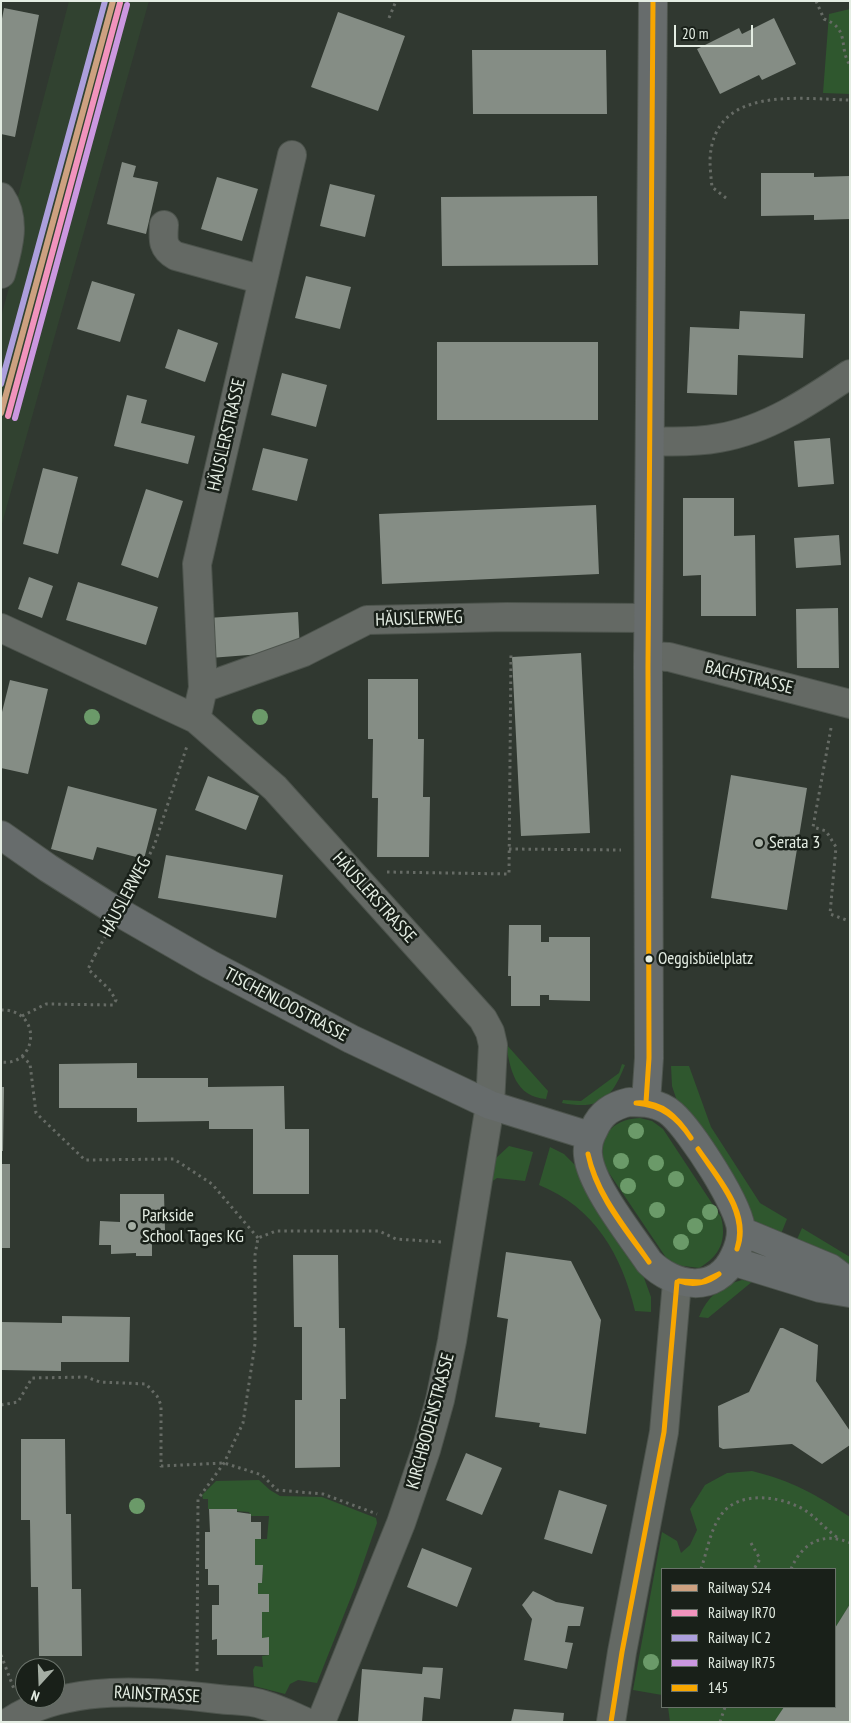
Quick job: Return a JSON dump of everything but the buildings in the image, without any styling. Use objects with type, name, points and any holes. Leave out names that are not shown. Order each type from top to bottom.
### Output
[{"type":"main road","points":[[646,1102],[649,1058],[648,618],[653,1]]},
{"type":"main road","name":"TISCHENLOOSTRASSE","points":[[1,835],[100,901],[210,964],[351,1039],[490,1106],[590,1136]]},
{"type":"main road","points":[[629,1102],[646,1102],[672,1114],[686,1131],[729,1195],[738,1215],[741,1231],[739,1246],[732,1261],[723,1273],[709,1281],[692,1284],[677,1282],[660,1274],[649,1262],[593,1177],[587,1154],[590,1136],[598,1119],[612,1107],[629,1102]]},
{"type":"main road","points":[[741,1231],[830,1268],[850,1283]]},
{"type":"main road","points":[[732,1261],[820,1288],[850,1293]]},
{"type":"street","name":"HÄUSLERSTRASSE","points":[[196,719],[203,688],[197,564],[292,155]]},
{"type":"street","points":[[1,197],[8,207],[10,240],[1,274]]},
{"type":"street","points":[[164,225],[163,243],[167,251],[176,256],[263,280]]},
{"type":"street","points":[[650,441],[720,438],[764,424],[806,403],[850,374]]},
{"type":"street","name":"HÄUSLERWEG","points":[[203,688],[304,652],[367,620],[507,617],[648,618]]},
{"type":"street","name":"HÄUSLERSTRASSE","points":[[1,628],[196,719],[274,788],[484,1019],[493,1044],[490,1106]]},
{"type":"street","name":"BACHSTRASSE","points":[[648,656],[668,657],[850,704]]},
{"type":"street","name":"KIRCHBODENSTRASSE","points":[[321,1722],[401,1522],[426,1450],[452,1341],[490,1106]]},
{"type":"street","points":[[611,1722],[622,1652],[664,1432],[677,1282]]},
{"type":"street","name":"RAINSTRASSE","points":[[10,1722],[30,1710],[61,1700],[99,1692],[194,1696],[262,1704],[306,1722]]},
{"type":"path","points":[[389,18],[396,1]]},
{"type":"path","points":[[816,1],[824,19],[834,23],[848,39],[845,58],[850,65]]},
{"type":"path","points":[[726,198],[712,186],[710,159],[713,142],[721,124],[733,112],[751,103],[772,99],[850,100]]},
{"type":"path","points":[[379,872],[509,874],[511,652]]},
{"type":"path","name":"HÄUSLERWEG","points":[[22,1016],[46,1004],[113,1005],[116,1000],[88,969],[154,846],[196,719]]},
{"type":"path","points":[[831,728],[813,827],[826,831],[836,846],[830,914],[849,921]]},
{"type":"path","points":[[509,849],[624,850]]},
{"type":"path","points":[[1,1010],[10,1010],[22,1016],[29,1026],[31,1034],[27,1050],[22,1056],[14,1061],[1,1062]]},
{"type":"path","points":[[22,1056],[30,1064],[36,1113],[85,1160],[174,1159],[212,1184],[258,1238]]},
{"type":"path","points":[[258,1238],[276,1231],[379,1230],[396,1239],[443,1242]]},
{"type":"path","points":[[197,1674],[198,1499],[224,1463],[243,1423],[255,1344],[255,1255],[258,1238]]},
{"type":"path","points":[[1,1405],[18,1402],[32,1378],[86,1377],[100,1382],[146,1384],[157,1396],[161,1404],[161,1466],[224,1463],[262,1475],[277,1490],[323,1494],[401,1522]]},
{"type":"path","points":[[701,1568],[720,1516],[735,1503],[750,1499],[778,1500],[791,1504],[808,1513],[838,1538],[850,1543]]},
{"type":"path","points":[[792,1568],[803,1547],[820,1538],[838,1538]]},
{"type":"path","points":[[751,1543],[760,1558],[755,1568]]},
{"type":"path","points":[[1,1655],[15,1691]]},
{"type":"path","points":[[720,1722],[725,1708]]},
{"type":"shaded area","points":[[69,1],[149,1],[1,527],[1,317],[21,243],[17,200]]},
{"type":"green space","points":[[850,9],[850,94],[823,93],[829,14]]},
{"type":"green space","points":[[506,1044],[548,1091],[546,1099],[527,1093],[521,1087],[512,1072]]},
{"type":"green space","points":[[622,1064],[625,1065],[615,1087],[602,1100],[586,1105],[562,1103],[563,1100],[581,1101],[619,1073]]},
{"type":"green space","points":[[671,1066],[689,1066],[711,1127],[760,1203],[787,1219],[779,1239],[756,1223],[677,1101],[672,1086]]},
{"type":"green space","points":[[640,1118],[652,1121],[663,1129],[721,1217],[723,1233],[720,1247],[712,1258],[699,1268],[676,1265],[667,1259],[605,1167],[603,1148],[608,1132],[621,1122]]},
{"type":"green space","points":[[509,1146],[533,1152],[525,1181],[497,1178],[490,1183],[496,1158]]},
{"type":"green space","points":[[550,1147],[564,1154],[575,1165],[588,1191],[643,1275],[651,1297],[651,1312],[635,1311],[622,1271],[613,1252],[603,1235],[590,1220],[558,1194],[539,1185]]},
{"type":"green space","points":[[802,1228],[850,1257],[850,1265],[795,1244]]},
{"type":"green space","points":[[742,1280],[753,1281],[708,1318],[699,1317],[706,1303],[716,1293],[734,1282]]},
{"type":"green space","points":[[752,1471],[780,1479],[803,1489],[850,1517],[850,1604],[836,1626],[836,1568],[661,1568],[661,1695],[633,1690],[662,1532],[677,1541],[681,1553],[690,1545],[697,1530],[690,1509],[705,1485],[727,1473]]},
{"type":"green space","points":[[259,1480],[280,1496],[322,1497],[376,1518],[377,1523],[355,1587],[317,1683],[298,1680],[290,1684],[285,1694],[254,1686],[253,1670],[255,1666],[263,1667],[262,1656],[269,1655],[269,1638],[262,1638],[262,1612],[269,1612],[269,1594],[258,1594],[258,1583],[262,1583],[263,1565],[255,1565],[255,1539],[267,1539],[269,1516],[251,1516],[249,1512],[208,1509],[208,1499],[203,1499],[202,1495],[216,1481]]},
{"type":"green space","points":[[668,1708],[783,1708],[775,1722],[670,1722]]},
{"type":"rail line","name":"S24","points":[[1,413],[113,1]]},
{"type":"rail line","name":"IR70","points":[[8,416],[120,3]]},
{"type":"rail line","name":"IR75","points":[[15,418],[127,5]]},
{"type":"transit line","points":[[1,384],[105,1]]},
{"type":"transit line","name":"145","points":[[646,1102],[649,1058],[648,667],[653,1]]},
{"type":"transit line","name":"145","points":[[636,1103],[653,1106],[668,1113],[691,1138]]},
{"type":"transit line","name":"145","points":[[636,1103],[654,1105],[668,1112],[680,1123],[691,1138]]},
{"type":"transit line","name":"145","points":[[698,1149],[722,1183],[736,1209],[740,1236],[737,1249]]},
{"type":"transit line","name":"145","points":[[698,1149],[722,1184],[735,1209],[740,1235],[737,1249]]},
{"type":"transit line","name":"145","points":[[588,1154],[592,1169],[605,1197],[649,1262]]},
{"type":"transit line","name":"145","points":[[588,1154],[604,1197],[649,1262]]},
{"type":"transit line","name":"145","points":[[679,1281],[702,1282],[719,1274]]},
{"type":"transit line","name":"145","points":[[679,1281],[700,1283],[710,1280],[719,1274]]},
{"type":"transit line","name":"145","points":[[611,1722],[622,1652],[664,1432],[677,1282]]},
{"type":"place","name":"Serata 3","points":[[759,843]]},
{"type":"place","name":"Oeggisbüelplatz","points":[[649,959]]},
{"type":"place","name":"Parkside School Tages KG","points":[[132,1226]]}]
